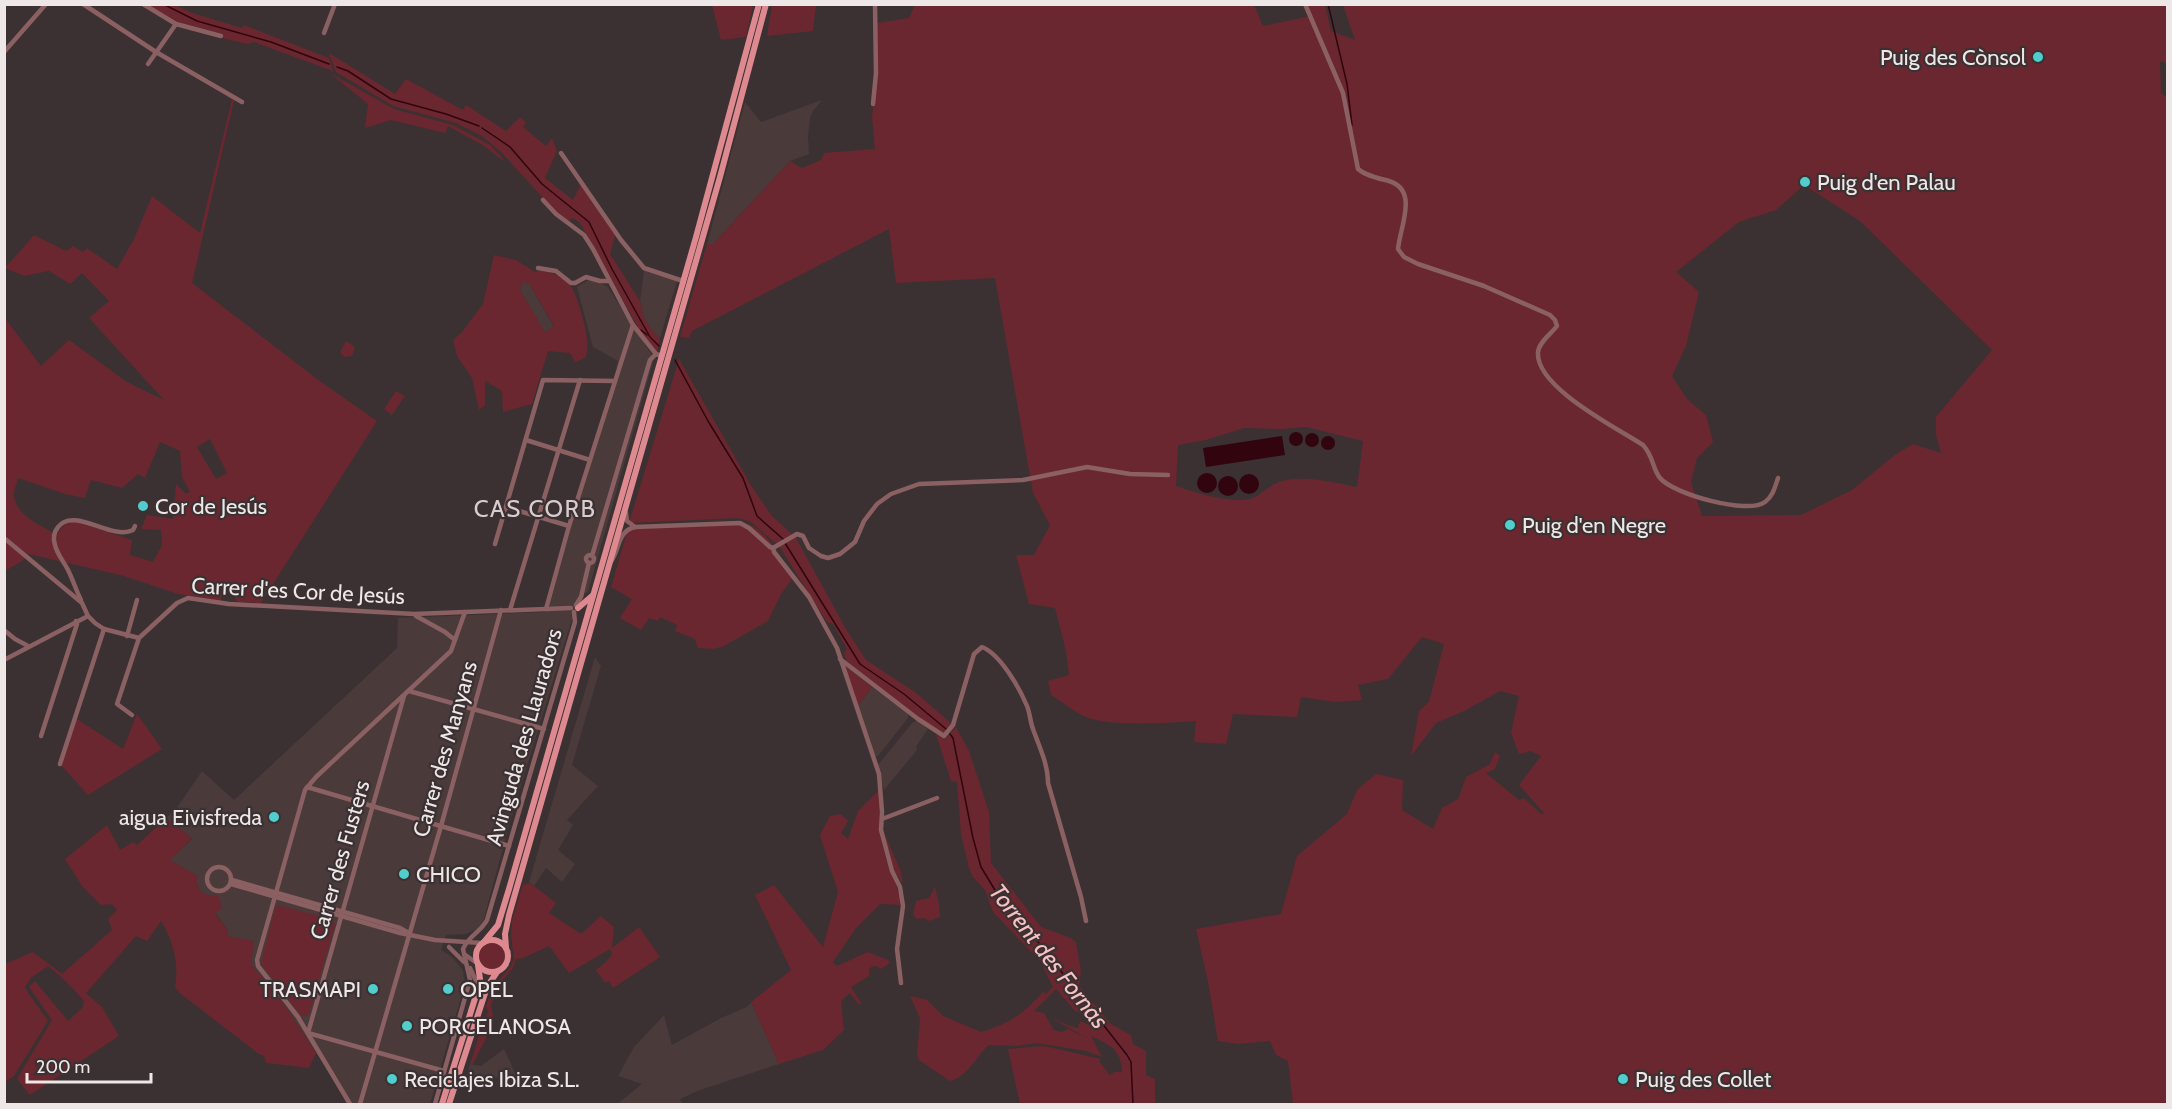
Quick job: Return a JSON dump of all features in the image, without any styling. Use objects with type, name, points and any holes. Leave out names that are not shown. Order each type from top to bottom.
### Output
[{"type":"main road","points":[[442,1104],[478,987],[476,953],[492,933],[500,918],[524,838],[659,355],[683,281],[728,122],[759,4]]},
{"type":"main road","points":[[449,1104],[486,987],[507,962],[505,934],[509,915],[720,177],[766,4]]},
{"type":"main road","points":[[585,624],[581,614],[575,609],[594,593]]},
{"type":"main road","points":[[483,943],[498,941],[506,948]]},
{"type":"main road","points":[[478,964],[487,972],[497,972]]},
{"type":"street","points":[[4,52],[46,4]]},
{"type":"street","points":[[83,4],[156,52],[242,102]]},
{"type":"street","points":[[143,4],[176,24],[221,36]]},
{"type":"street","points":[[324,33],[335,4]]},
{"type":"street","points":[[873,104],[876,72],[874,4]]},
{"type":"street","points":[[1305,4],[1343,93],[1358,169],[1363,173],[1397,184],[1403,189],[1406,201],[1398,249],[1404,257],[1418,264],[1484,286],[1550,315],[1557,326],[1540,345],[1538,354],[1547,375],[1562,393],[1643,445],[1651,454],[1660,478],[1670,485],[1712,501],[1749,507],[1764,503],[1774,491],[1778,478]]},
{"type":"street","points":[[148,64],[176,24]]},
{"type":"street","points":[[561,153],[621,240],[644,268],[683,281]]},
{"type":"street","points":[[543,200],[556,214],[584,235],[633,325],[659,355]]},
{"type":"street","points":[[538,268],[556,271],[571,283],[576,283],[586,277],[609,281]]},
{"type":"street","points":[[546,609],[569,526],[633,325]]},
{"type":"street","name":"Avinguda des Llauradors","points":[[465,943],[484,926],[487,920],[575,622],[575,609],[581,597],[590,563],[594,560],[592,556],[650,360],[659,355]]},
{"type":"street","points":[[495,544],[543,380],[615,381]]},
{"type":"street","points":[[510,610],[580,380]]},
{"type":"street","points":[[526,440],[590,460]]},
{"type":"street","points":[[609,567],[622,534],[627,529],[635,527],[740,523],[770,547],[776,547],[795,534],[803,536],[809,548],[828,558],[840,554],[855,542],[864,521],[877,504],[891,494],[919,484],[1023,480],[1087,467],[1130,474],[1168,475]]},
{"type":"street","points":[[615,478],[621,479],[628,472]]},
{"type":"street","points":[[506,507],[569,526]]},
{"type":"street","points":[[626,507],[627,521],[635,527]]},
{"type":"street","points":[[132,715],[117,704],[139,638],[104,629],[88,616],[69,571],[55,549],[54,539],[58,526],[65,521],[75,520],[123,533],[133,530],[135,526]]},
{"type":"street","points":[[4,538],[82,603]]},
{"type":"street","points":[[776,547],[809,597],[837,648],[879,774],[881,830],[884,845],[900,887],[903,906],[897,949],[902,983]]},
{"type":"street","name":"Carrer d'es Cor de Jesús","points":[[139,638],[177,603],[188,598],[229,604],[414,614],[575,609]]},
{"type":"street","points":[[127,636],[137,600]]},
{"type":"street","name":"Carrer des Manyans","points":[[360,1104],[501,610]]},
{"type":"street","points":[[350,1104],[308,1033],[257,963],[307,787],[451,651],[465,612]]},
{"type":"street","points":[[414,614],[456,640]]},
{"type":"street","points":[[4,660],[88,616]]},
{"type":"street","points":[[41,736],[77,624],[76,621]]},
{"type":"street","points":[[60,764],[104,629]]},
{"type":"street","points":[[4,630],[28,646]]},
{"type":"street","points":[[840,659],[918,719],[944,736],[953,724],[974,654],[982,647],[1001,660],[1027,705],[1031,724],[1048,770],[1048,783],[1086,921]]},
{"type":"street","points":[[409,691],[544,729]]},
{"type":"street","name":"Carrer des Fusters","points":[[308,1033],[404,696]]},
{"type":"street","points":[[384,714],[392,715],[397,720]]},
{"type":"street","points":[[307,787],[509,846]]},
{"type":"street","points":[[882,819],[937,798]]},
{"type":"street","points":[[513,836],[524,838]]},
{"type":"street","points":[[221,867],[228,870],[231,882],[225,890],[216,891],[209,886],[207,878],[210,871],[221,867]]},
{"type":"street","points":[[231,882],[435,940],[483,943]]},
{"type":"street","points":[[435,940],[478,964]]},
{"type":"street","points":[[465,943],[463,954],[478,987]]},
{"type":"street","points":[[435,1104],[469,984],[468,966],[449,947]]},
{"type":"street","points":[[308,1033],[444,1071]]},
{"type":"shaded area","points":[[146,5],[175,5],[192,13],[242,28],[244,25],[329,58],[333,71],[254,42],[247,44],[222,38],[223,34],[178,22]]},
{"type":"shaded area","points":[[712,5],[753,5],[746,37],[721,40]]},
{"type":"shaded area","points":[[772,5],[816,5],[813,31],[767,36]]},
{"type":"shaded area","points":[[915,5],[1254,5],[1263,26],[1311,16],[1307,5],[1325,5],[1331,31],[1355,40],[1343,5],[2167,5],[2167,66],[2163,61],[2160,62],[2161,93],[2168,99],[2167,1104],[1293,1104],[1288,1061],[1276,1055],[1270,1041],[1238,1044],[1218,1041],[1196,929],[1281,914],[1297,856],[1347,814],[1357,790],[1376,774],[1403,780],[1402,810],[1433,829],[1442,808],[1458,799],[1466,777],[1490,764],[1495,752],[1500,756],[1495,769],[1486,773],[1519,800],[1524,798],[1541,814],[1544,813],[1519,785],[1541,756],[1531,751],[1519,754],[1511,733],[1519,696],[1500,691],[1436,723],[1411,756],[1419,711],[1429,702],[1444,644],[1422,637],[1388,679],[1358,685],[1362,700],[1335,702],[1301,697],[1297,717],[1233,714],[1226,744],[1194,742],[1196,721],[1115,723],[1102,721],[1082,715],[1051,695],[1048,681],[1069,675],[1066,651],[1055,608],[1029,604],[1016,555],[1034,555],[1050,525],[1033,493],[995,278],[896,283],[889,229],[692,331],[689,338],[680,337],[707,244],[713,244],[790,161],[802,168],[821,160],[824,153],[875,149],[872,116],[878,69],[877,23],[909,18]],"holes":[[[1804,185],[1860,221],[1992,350],[1936,417],[1936,435],[1941,453],[1913,444],[1896,454],[1852,490],[1801,515],[1702,516],[1691,482],[1697,458],[1713,442],[1706,415],[1687,399],[1672,376],[1686,346],[1699,292],[1676,272],[1739,222],[1776,210]],[[1306,427],[1363,441],[1357,487],[1319,480],[1291,479],[1282,481],[1253,498],[1231,500],[1176,486],[1178,445],[1206,440],[1244,428]]]},
{"type":"shaded area","points":[[329,53],[395,94],[406,79],[463,110],[466,105],[506,131],[520,117],[526,122],[523,127],[546,146],[552,138],[557,151],[545,178],[573,200],[581,184],[615,235],[610,254],[640,301],[643,315],[651,329],[660,338],[657,352],[640,331],[580,223],[573,218],[569,221],[557,213],[501,152],[482,136],[456,123],[393,106],[336,72]]},
{"type":"shaded area","points":[[330,73],[394,109],[453,125],[490,145],[503,159],[448,126],[445,133],[391,120],[365,128],[368,104]]},
{"type":"shaded area","points":[[232,99],[234,100],[192,283],[321,382],[377,421],[261,603],[238,602],[235,599],[236,589],[226,585],[225,581],[221,601],[178,594],[124,576],[29,554],[5,571],[5,318],[41,366],[69,340],[127,382],[164,400],[89,318],[109,301],[82,273],[70,284],[49,271],[24,276],[5,268],[34,235],[66,251],[73,246],[83,252],[87,248],[117,269],[134,239],[152,196],[200,233]],"holes":[[[210,439],[227,473],[216,479],[197,447]],[[160,442],[180,451],[182,477],[190,492],[186,494],[176,484],[173,519],[147,515],[141,529],[161,530],[162,545],[153,562],[130,555],[132,540],[77,522],[64,525],[57,535],[31,520],[16,504],[14,495],[18,478],[65,494],[85,498],[91,480],[122,488],[138,474],[145,478]]]},
{"type":"shaded area","points":[[822,100],[810,118],[809,154],[790,161],[713,244],[707,244],[745,102],[761,122]]},
{"type":"shaded area","points":[[494,255],[516,260],[535,272],[546,271],[560,277],[571,286],[578,301],[586,333],[585,358],[575,362],[570,353],[548,351],[532,404],[503,412],[502,391],[485,381],[485,405],[479,410],[472,378],[457,356],[453,340],[483,304]],"holes":[[[523,281],[530,285],[554,326],[545,332],[520,290]]]},
{"type":"shaded area","points":[[647,270],[677,281],[660,338],[651,330],[643,315],[640,301],[644,271]]},
{"type":"shaded area","points":[[590,279],[607,286],[654,358],[588,592],[579,596],[511,818],[483,922],[477,929],[466,934],[446,935],[441,950],[459,965],[463,971],[465,984],[430,1104],[350,1104],[285,1006],[228,936],[228,931],[206,896],[182,867],[169,860],[192,839],[166,818],[176,809],[202,771],[234,800],[397,648],[398,618],[546,612],[578,502],[621,370],[616,367],[618,361],[593,347],[577,287]]},
{"type":"shaded area","points":[[523,280],[530,285],[554,327],[544,333],[520,290]]},
{"type":"shaded area","points":[[346,341],[355,347],[352,356],[344,357],[340,352]]},
{"type":"shaded area","points":[[679,359],[752,487],[772,516],[796,538],[846,629],[866,660],[915,692],[952,724],[943,735],[847,663],[844,653],[847,649],[833,624],[827,622],[779,546],[751,522],[738,518],[629,523]]},
{"type":"shaded area","points":[[396,391],[405,396],[392,415],[384,409]]},
{"type":"shaded area","points":[[1293,432],[1299,432],[1303,439],[1299,446],[1293,446],[1289,442],[1289,436]]},
{"type":"shaded area","points":[[1309,433],[1315,433],[1319,440],[1315,447],[1309,447],[1305,443],[1305,437]]},
{"type":"shaded area","points":[[1282,436],[1285,455],[1206,467],[1203,448]]},
{"type":"shaded area","points":[[1325,436],[1331,436],[1335,443],[1331,450],[1325,450],[1321,446],[1321,440]]},
{"type":"shaded area","points":[[1207,473],[1214,476],[1217,483],[1214,490],[1207,493],[1200,490],[1197,483],[1200,476]]},
{"type":"shaded area","points":[[1249,474],[1256,477],[1259,484],[1256,491],[1249,494],[1242,491],[1239,484],[1242,477]]},
{"type":"shaded area","points":[[1228,476],[1235,479],[1238,486],[1235,493],[1228,496],[1221,493],[1218,486],[1221,479]]},
{"type":"shaded area","points":[[741,522],[750,525],[765,536],[793,578],[781,594],[768,621],[722,647],[712,649],[698,648],[695,639],[675,631],[677,625],[660,617],[658,621],[649,618],[641,630],[620,618],[632,599],[611,587],[628,529]]},
{"type":"shaded area","points":[[595,657],[601,666],[572,765],[598,786],[567,820],[573,825],[558,850],[575,864],[562,882],[546,868],[534,886],[529,882]]},
{"type":"shaded area","points":[[844,665],[872,687],[858,706]]},
{"type":"shaded area","points":[[872,687],[908,714],[908,718],[878,756],[874,756],[858,706]]},
{"type":"shaded area","points":[[137,714],[162,749],[88,795],[61,765],[77,719],[123,749]]},
{"type":"shaded area","points":[[917,720],[928,729],[916,747],[917,750],[884,790],[878,765],[912,723]]},
{"type":"shaded area","points":[[956,727],[969,751],[989,812],[991,863],[1041,927],[1076,942],[1081,971],[1079,986],[1111,1024],[1131,1035],[1133,1044],[1146,1051],[1146,1075],[1155,1079],[1155,1104],[1020,1104],[1008,1049],[1044,1046],[1101,1059],[1099,1061],[1110,1075],[1114,1072],[1122,1072],[1117,1053],[1091,1036],[1102,1057],[1086,1051],[1037,1043],[1016,1046],[989,1045],[967,1071],[957,1079],[950,1081],[919,1060],[917,1056],[920,1018],[910,996],[927,1000],[943,1016],[981,1032],[1016,1017],[1043,992],[1046,994],[1053,987],[1040,961],[993,912],[985,890],[973,877],[969,868],[961,834],[957,782],[951,781],[936,734],[945,739]],"holes":[[[1056,989],[1075,1011],[1089,1017],[1095,1025],[1080,1021],[1078,1028],[1055,1020],[1087,1038],[1068,1029],[1062,1032],[1054,1030],[1044,1013],[1034,1011]]]},
{"type":"shaded area","points":[[879,790],[882,843],[901,905],[880,904],[856,928],[833,962],[837,966],[868,952],[890,963],[881,969],[877,966],[871,967],[869,976],[851,987],[861,1003],[859,1005],[850,993],[841,1001],[844,1030],[823,1050],[779,1064],[751,1002],[791,970],[755,895],[774,885],[823,947],[838,892],[820,835],[830,816],[841,814],[848,821],[841,833],[848,839],[858,811]]},
{"type":"shaded area","points":[[166,818],[192,838],[170,860],[198,876],[197,885],[201,892],[218,896],[222,908],[215,913],[228,931],[228,936],[254,941],[251,964],[285,1006],[316,1053],[309,1068],[266,1063],[264,1056],[181,994],[175,988],[176,962],[172,945],[161,921],[147,941],[136,936],[86,993],[102,1007],[119,1036],[30,1095],[17,1079],[52,1020],[29,987],[35,981],[68,1021],[83,1007],[84,1001],[48,966],[31,978],[25,987],[48,1021],[14,1076],[5,1082],[5,964],[33,952],[62,974],[112,930],[108,919],[117,910],[112,904],[101,905],[82,886],[65,859],[107,825],[120,850],[133,842],[137,845]]},
{"type":"shaded area","points":[[883,830],[901,872],[903,884],[894,870]]},
{"type":"shaded area","points":[[529,882],[556,903],[549,913],[581,934],[601,916],[614,927],[612,948],[639,927],[660,957],[613,988],[609,981],[605,983],[596,970],[612,954],[610,949],[569,973],[549,946],[516,959],[513,968],[498,986],[491,1005],[494,1022],[473,1064],[470,1064],[485,1022],[488,1011],[486,1007],[492,987],[510,968],[514,959],[512,921],[523,884],[529,884]]},
{"type":"shaded area","points":[[935,887],[940,917],[929,921],[924,918],[916,919],[913,913],[916,901],[929,898]]},
{"type":"shaded area","points":[[278,905],[333,920],[335,925],[309,1014],[306,1016],[301,1016],[261,964],[275,908]]},
{"type":"shaded area","points":[[492,943],[501,947],[505,956],[501,965],[492,969],[483,965],[479,956],[483,947]]},
{"type":"shaded area","points":[[751,1002],[779,1064],[700,1090],[680,1099],[683,1104],[617,1104],[642,1084],[618,1076],[634,1047],[664,1015],[672,1045],[721,1018],[747,1007]]},
{"type":"shaded area","points":[[504,1049],[518,1079],[489,1077],[470,1080],[468,1071],[470,1064],[481,1066]]},
{"type":"waterway","name":"Torrent des Fornàs","points":[[163,4],[197,21],[271,42],[329,64]]},
{"type":"waterway","points":[[1328,4],[1347,84],[1352,125]]},
{"type":"waterway","name":"Torrent des Fornàs","points":[[337,67],[348,71],[391,99],[479,126]]},
{"type":"waterway","name":"Torrent des Fornàs","points":[[482,128],[510,147],[542,184],[589,222],[650,337]]},
{"type":"waterway","name":"Torrent des Fornàs","points":[[641,330],[647,335]]},
{"type":"waterway","name":"Torrent des Fornàs","points":[[651,338],[659,346]]},
{"type":"waterway","name":"Torrent des Fornàs","points":[[675,360],[708,421],[743,478],[757,516],[783,539]]},
{"type":"waterway","name":"Torrent des Fornàs","points":[[785,543],[860,664],[904,694],[946,729]]},
{"type":"waterway","name":"Torrent des Fornàs","points":[[950,734],[953,738],[981,867],[1001,900],[1031,933],[1127,1055],[1131,1062],[1133,1104]]},
{"type":"place","name":"Puig des Cònsol","points":[[2038,57]]},
{"type":"place","name":"Puig d'en Palau","points":[[1805,182]]},
{"type":"place","name":"Cor de Jesús","points":[[143,506]]},
{"type":"place","name":"Puig d'en Negre","points":[[1510,525]]},
{"type":"place","name":"aigua Eivisfreda","points":[[274,817]]},
{"type":"place","name":"CHICO","points":[[404,874]]},
{"type":"place","name":"TRASMAPI","points":[[373,989]]},
{"type":"place","name":"OPEL","points":[[448,989]]},
{"type":"place","name":"PORCELANOSA","points":[[407,1026]]},
{"type":"place","name":"Reciclajes Ibiza S.L.","points":[[392,1079]]},
{"type":"place","name":"Puig des Collet","points":[[1623,1079]]},
{"type":"district","name":"CAS CORB","points":[[535,508]]}]
